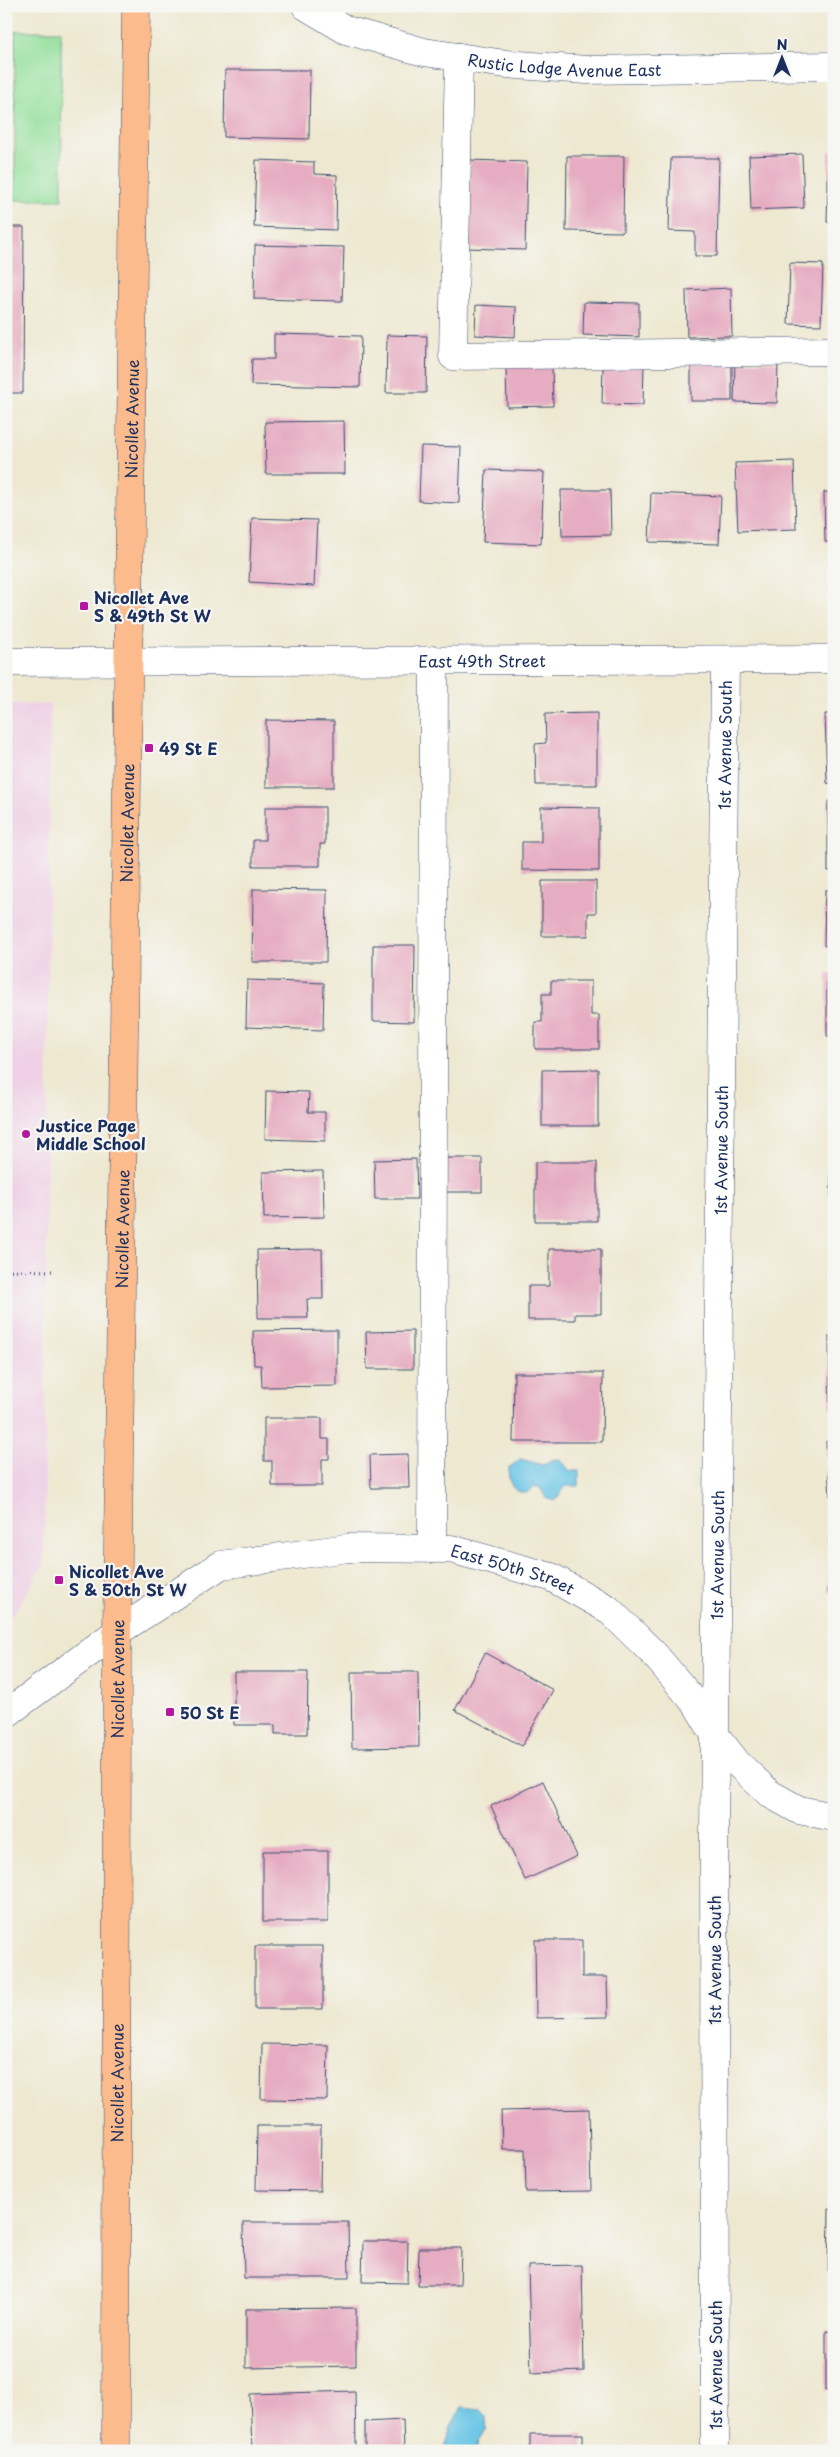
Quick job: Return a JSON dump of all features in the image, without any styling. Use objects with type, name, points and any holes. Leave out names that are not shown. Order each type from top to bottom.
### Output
[{"type":"main road","name":"Nicollet Avenue","points":[[116,2451],[117,1632],[130,660],[136,6]]},
{"type":"street","name":"Rustic Lodge Avenue East","points":[[306,6],[346,30],[424,52],[505,64],[587,70],[834,66]]},
{"type":"street","points":[[459,57],[453,356],[834,351]]},
{"type":"street","name":"East 49th Street","points":[[6,662],[130,660],[834,659]]},
{"type":"street","points":[[432,1549],[434,660]]},
{"type":"street","name":"1st Avenue South","points":[[715,2451],[715,1735],[724,660]]},
{"type":"street","name":"East 50th Street","points":[[6,1714],[117,1632],[221,1565],[348,1548],[451,1549],[551,1577],[608,1609],[654,1654],[697,1705],[715,1735],[737,1762],[770,1794],[799,1810],[834,1818]]},
{"type":"path","points":[[6,1270],[52,1271]]},
{"type":"shaded area","name":"Justice Page Middle School","points":[[50,704],[44,1564],[14,1613],[6,1620],[6,705]]},
{"type":"green space","points":[[15,31],[61,31],[62,200],[15,200]]},
{"type":"water","points":[[520,1459],[543,1465],[551,1460],[560,1459],[570,1471],[579,1471],[579,1486],[566,1486],[555,1501],[545,1498],[538,1487],[534,1486],[527,1493],[518,1491],[514,1489],[510,1482],[509,1468]]},
{"type":"water","points":[[462,2407],[480,2409],[487,2416],[486,2431],[478,2440],[476,2451],[443,2451],[451,2426]]},
{"type":"building","points":[[225,70],[310,70],[309,139],[224,137]]},
{"type":"building","points":[[829,151],[834,151],[834,223],[827,222]]},
{"type":"building","points":[[802,154],[804,208],[751,210],[749,156]]},
{"type":"building","points":[[567,156],[624,156],[623,232],[566,231]]},
{"type":"building","points":[[671,158],[719,158],[717,256],[695,256],[695,232],[669,231]]},
{"type":"building","points":[[256,160],[314,162],[314,174],[337,175],[336,230],[254,227]]},
{"type":"building","points":[[470,160],[527,162],[525,250],[467,248]]},
{"type":"building","points":[[6,227],[24,227],[23,393],[6,393]]},
{"type":"building","points":[[255,245],[344,247],[342,301],[254,299]]},
{"type":"building","points":[[790,263],[823,264],[821,325],[788,324]]},
{"type":"building","points":[[731,288],[732,336],[687,337],[686,290]]},
{"type":"building","points":[[584,302],[639,303],[639,337],[583,335]]},
{"type":"building","points":[[476,305],[516,307],[515,337],[475,335]]},
{"type":"building","points":[[274,334],[361,336],[360,387],[251,385],[252,359],[274,359]]},
{"type":"building","points":[[387,335],[427,336],[426,393],[386,393]]},
{"type":"building","points":[[735,361],[778,362],[777,403],[734,402]]},
{"type":"building","points":[[732,362],[732,401],[691,401],[691,363]]},
{"type":"building","points":[[603,364],[644,365],[643,405],[602,404]]},
{"type":"building","points":[[552,365],[553,406],[507,407],[506,366]]},
{"type":"building","points":[[344,421],[345,474],[266,474],[265,422]]},
{"type":"building","points":[[421,446],[461,447],[459,503],[419,501]]},
{"type":"building","points":[[794,461],[796,529],[738,531],[735,463]]},
{"type":"building","points":[[486,470],[544,472],[541,544],[483,542]]},
{"type":"building","points":[[561,490],[610,490],[611,535],[562,536]]},
{"type":"building","points":[[824,492],[834,492],[834,542],[825,542]]},
{"type":"building","points":[[651,493],[721,496],[719,544],[649,542]]},
{"type":"building","points":[[252,518],[317,520],[314,586],[249,582]]},
{"type":"building","points":[[597,713],[597,785],[536,785],[535,744],[546,743],[545,714]]},
{"type":"building","points":[[825,714],[834,714],[834,784],[827,783]]},
{"type":"building","points":[[266,720],[334,721],[334,787],[266,787]]},
{"type":"building","points":[[828,801],[834,801],[834,871],[828,871]]},
{"type":"building","points":[[265,807],[325,807],[325,844],[320,844],[320,866],[253,866],[253,840],[265,840]]},
{"type":"building","points":[[541,807],[599,808],[599,871],[522,870],[522,842],[541,842]]},
{"type":"building","points":[[542,881],[596,881],[596,913],[588,913],[588,936],[542,936]]},
{"type":"building","points":[[253,889],[327,890],[326,962],[252,962]]},
{"type":"building","points":[[825,890],[834,890],[834,946],[824,946]]},
{"type":"building","points":[[373,945],[415,945],[414,1022],[373,1021]]},
{"type":"building","points":[[827,973],[834,973],[834,1036],[827,1036]]},
{"type":"building","points":[[247,980],[324,983],[323,1030],[246,1027]]},
{"type":"building","points":[[551,981],[591,981],[591,1015],[599,1015],[599,1049],[535,1049],[535,1022],[542,1022],[542,994],[551,994]]},
{"type":"building","points":[[598,1069],[598,1126],[542,1126],[542,1070]]},
{"type":"building","points":[[832,1082],[834,1082],[834,1129],[831,1129]]},
{"type":"building","points":[[266,1091],[309,1092],[308,1112],[325,1112],[325,1141],[265,1139]]},
{"type":"building","points":[[830,1157],[834,1157],[834,1210],[831,1210]]},
{"type":"building","points":[[442,1158],[482,1158],[482,1192],[442,1192]]},
{"type":"building","points":[[416,1159],[417,1199],[375,1199],[374,1160]]},
{"type":"building","points":[[535,1162],[597,1162],[597,1221],[535,1221]]},
{"type":"building","points":[[323,1171],[324,1217],[264,1218],[263,1172]]},
{"type":"building","points":[[322,1249],[323,1299],[307,1299],[308,1318],[258,1318],[257,1250]]},
{"type":"building","points":[[549,1249],[601,1249],[601,1314],[575,1314],[575,1320],[528,1320],[528,1286],[549,1286]]},
{"type":"building","points":[[337,1330],[337,1386],[262,1387],[261,1365],[254,1365],[253,1331]]},
{"type":"building","points":[[413,1331],[413,1369],[367,1369],[366,1332]]},
{"type":"building","points":[[829,1336],[834,1336],[834,1410],[830,1410]]},
{"type":"building","points":[[514,1373],[603,1373],[602,1442],[513,1442]]},
{"type":"building","points":[[264,1418],[322,1418],[322,1439],[329,1439],[329,1459],[322,1459],[322,1486],[272,1486],[272,1461],[264,1461]]},
{"type":"building","points":[[826,1441],[834,1442],[834,1496],[830,1496]]},
{"type":"building","points":[[408,1454],[409,1488],[371,1488],[370,1455]]},
{"type":"building","points":[[829,1537],[834,1537],[834,1593],[828,1593]]},
{"type":"building","points":[[485,1653],[553,1690],[522,1746],[455,1710]]},
{"type":"building","points":[[234,1672],[308,1672],[307,1734],[275,1734],[275,1725],[234,1725]]},
{"type":"building","points":[[351,1672],[418,1672],[419,1747],[352,1748]]},
{"type":"building","points":[[543,1781],[577,1856],[525,1880],[491,1806]]},
{"type":"building","points":[[263,1851],[328,1851],[328,1922],[263,1922]]},
{"type":"building","points":[[830,1911],[834,1911],[834,1960],[831,1960]]},
{"type":"building","points":[[535,1940],[582,1940],[582,1977],[607,1977],[608,2017],[536,2018]]},
{"type":"building","points":[[255,1946],[323,1946],[323,2009],[255,2009]]},
{"type":"building","points":[[262,2044],[328,2045],[327,2100],[261,2099]]},
{"type":"building","points":[[589,2109],[591,2191],[526,2192],[525,2149],[502,2149],[501,2111]]},
{"type":"building","points":[[257,2126],[321,2126],[320,2191],[256,2190]]},
{"type":"building","points":[[829,2209],[834,2209],[834,2271],[828,2271]]},
{"type":"building","points":[[243,2222],[348,2222],[349,2278],[244,2278]]},
{"type":"building","points":[[363,2241],[408,2241],[407,2283],[362,2282]]},
{"type":"building","points":[[419,2248],[461,2248],[460,2285],[418,2285]]},
{"type":"building","points":[[582,2265],[584,2371],[531,2373],[528,2266]]},
{"type":"building","points":[[356,2308],[356,2366],[246,2368],[246,2309]]},
{"type":"building","points":[[826,2331],[834,2332],[834,2390],[826,2390]]},
{"type":"building","points":[[355,2391],[356,2447],[252,2450],[250,2394]]},
{"type":"building","points":[[403,2420],[404,2451],[365,2451],[365,2422]]},
{"type":"building","points":[[530,2434],[583,2434],[583,2451],[530,2451]]},
{"type":"place","name":"Nicollet Ave S & 49th St W","points":[[84,606]]},
{"type":"place","name":"49 St E","points":[[149,748]]},
{"type":"place","name":"Justice Page Middle School","points":[[26,1134]]},
{"type":"place","name":"Nicollet Ave S & 50th St W","points":[[59,1580]]},
{"type":"place","name":"50 St E","points":[[170,1712]]}]
